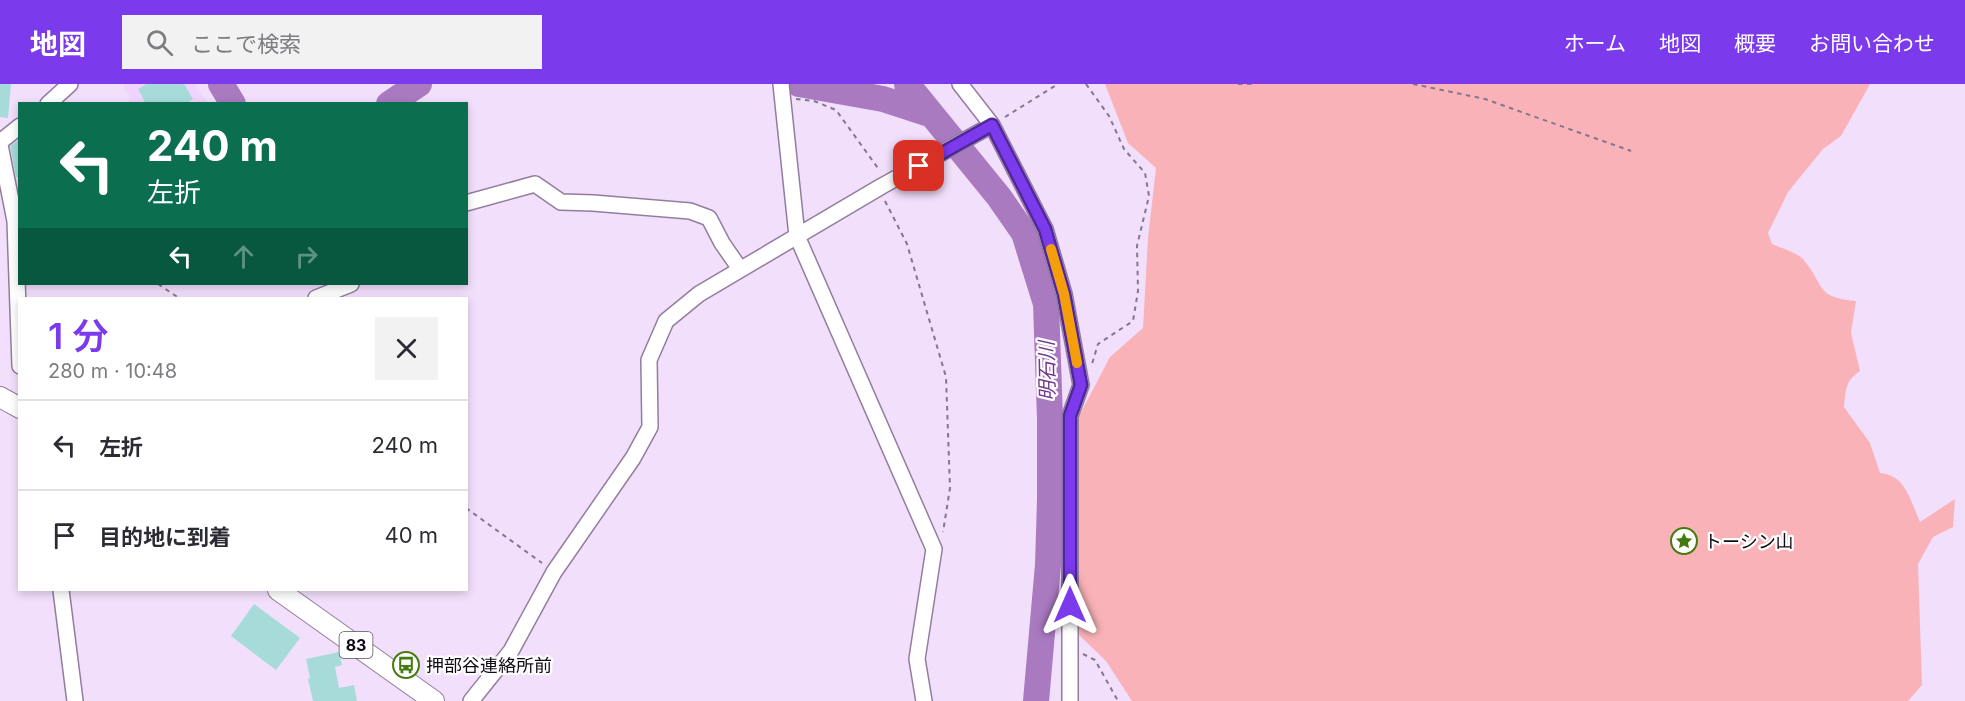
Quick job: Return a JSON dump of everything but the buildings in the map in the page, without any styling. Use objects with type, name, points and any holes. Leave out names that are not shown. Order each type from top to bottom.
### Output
[{"type":"main road","points":[[0,397],[18,407]]},
{"type":"main road","name":"83","points":[[279,591],[434,701]]},
{"type":"street","points":[[50,102],[70,84]]},
{"type":"street","points":[[781,84],[797,236],[934,549],[917,659],[924,701]]},
{"type":"street","points":[[960,84],[992,125],[1045,229],[1064,294],[1081,385],[1070,416],[1070,701]]},
{"type":"street","points":[[471,701],[511,651],[554,572],[633,458],[650,428],[649,360],[666,321],[699,294],[740,269],[992,125]]},
{"type":"street","points":[[18,128],[0,143],[15,221],[18,308]]},
{"type":"street","points":[[468,202],[535,184],[561,202],[690,212],[709,218],[722,243],[740,269]]},
{"type":"street","points":[[318,297],[348,285]]},
{"type":"street","points":[[61,591],[75,701]]},
{"type":"path","points":[[992,125],[1058,84]]},
{"type":"path","points":[[1081,385],[1093,363],[1098,344],[1133,321],[1137,291],[1137,246],[1149,196],[1145,173],[1124,149],[1109,116],[1086,84]]},
{"type":"path","points":[[1238,84],[1255,84]]},
{"type":"path","points":[[1413,84],[1485,99],[1631,151]]},
{"type":"path","points":[[792,98],[814,101],[836,110],[884,177],[880,194],[907,244],[946,376],[950,488],[942,534]]},
{"type":"path","points":[[160,285],[178,297]]},
{"type":"path","points":[[468,509],[554,572]]},
{"type":"path","points":[[1070,647],[1095,660],[1118,701]]},
{"type":"shaded area","points":[[124,84],[195,84],[207,102],[129,102],[129,94]]},
{"type":"shaded area","points":[[1105,84],[1870,84],[1841,136],[1823,149],[1788,192],[1768,233],[1772,244],[1803,259],[1827,293],[1833,297],[1856,301],[1851,333],[1860,371],[1849,382],[1844,407],[1870,443],[1880,473],[1896,478],[1906,490],[1920,522],[1955,499],[1953,527],[1933,537],[1918,564],[1922,685],[1908,701],[1132,701],[1106,661],[1077,633],[1078,418],[1110,357],[1143,328],[1148,238],[1156,168],[1128,143]]},
{"type":"waterway","points":[[221,84],[232,102]]},
{"type":"waterway","points":[[392,102],[419,84]]},
{"type":"waterway","points":[[799,84],[883,99],[932,115]]},
{"type":"waterway","name":"明石川","points":[[907,84],[999,197],[1024,233],[1046,304],[1050,500],[1048,565],[1036,701]]},
{"type":"slow traffic","points":[[1051,249],[1064,294],[1077,363]]},
{"type":"place","name":"トーシン山","points":[[1684,541]]},
{"type":"place","name":"押部谷連絡所前","points":[[406,665]]},
{"type":"route","points":[[919,166],[992,125],[1045,229],[1064,294],[1081,385],[1070,416],[1070,605]]}]
